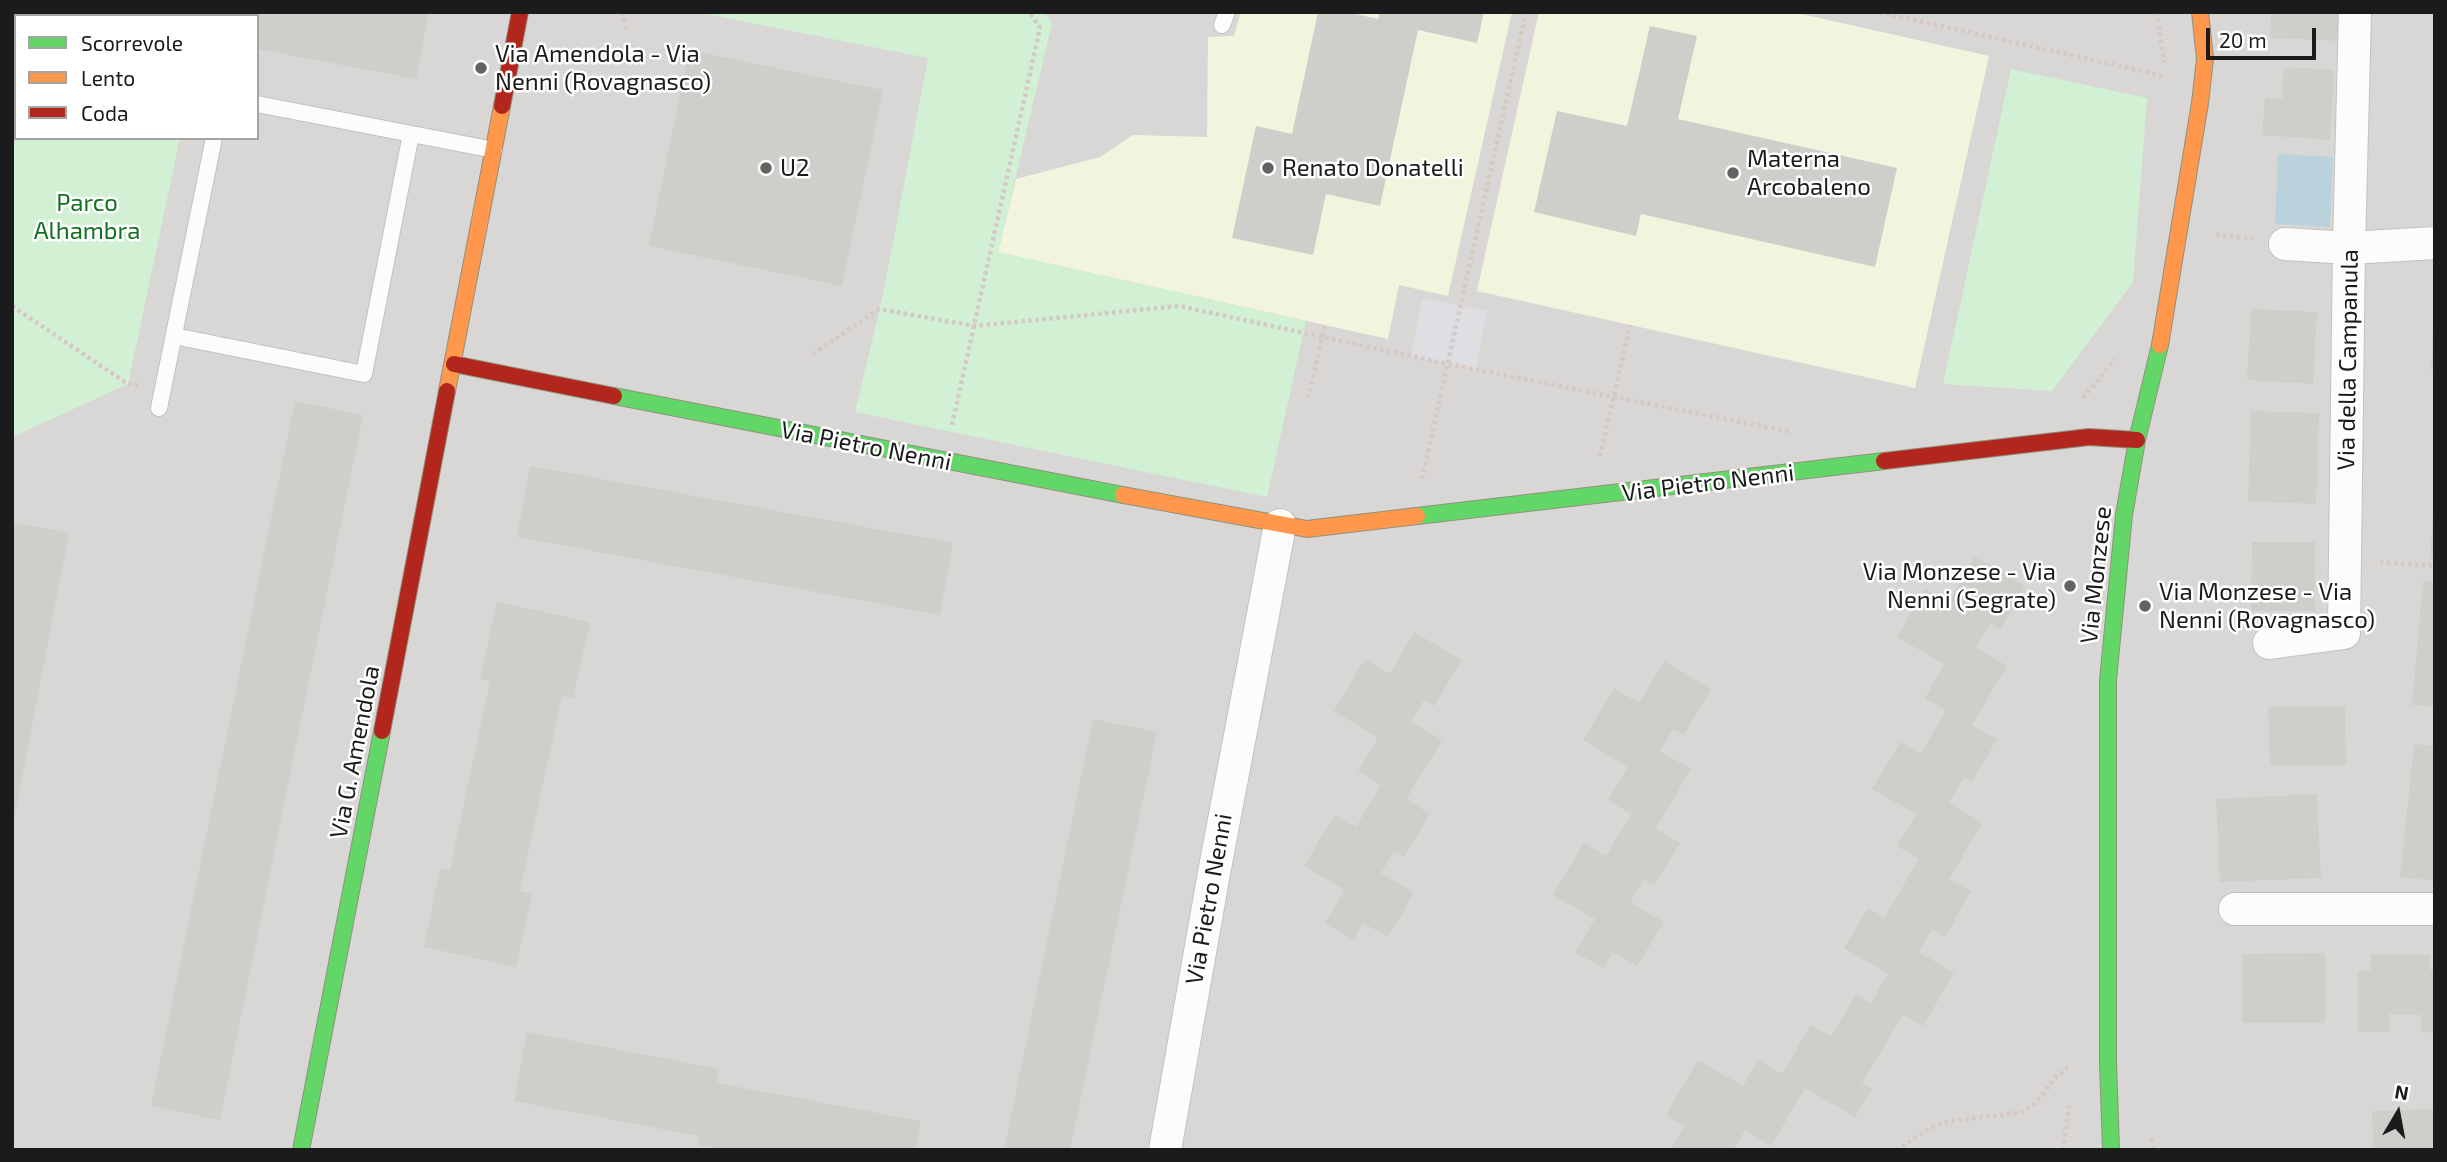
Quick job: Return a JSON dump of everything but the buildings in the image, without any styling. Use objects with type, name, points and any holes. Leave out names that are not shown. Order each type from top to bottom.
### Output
[{"type":"street","name":"Via G. Amendola","points":[[301,1150],[520,12]]},
{"type":"street","name":"Via Monzese","points":[[2111,1150],[2108,1062],[2108,680],[2124,515],[2137,440],[2163,331],[2200,103],[2205,59],[2200,12]]},
{"type":"street","name":"Via della Campanula","points":[[2269,643],[2344,633],[2349,248],[2356,12]]},
{"type":"street","points":[[2285,244],[2349,248],[2435,243]]},
{"type":"street","name":"Via Pietro Nenni","points":[[453,364],[946,462],[1307,528],[2067,440],[2137,440]]},
{"type":"street","name":"Via Pietro Nenni","points":[[1165,1150],[1280,525]]},
{"type":"street","points":[[2235,909],[2435,909]]},
{"type":"lane","points":[[259,104],[494,150]]},
{"type":"lane","points":[[174,335],[364,374],[411,134]]},
{"type":"lane","points":[[159,408],[214,140]]},
{"type":"path","points":[[622,12],[626,32]]},
{"type":"path","points":[[951,432],[1040,28],[1029,12]]},
{"type":"path","points":[[1414,517],[1526,12]]},
{"type":"path","points":[[1879,12],[2165,76],[2157,12]]},
{"type":"path","points":[[2207,234],[2285,244]]},
{"type":"path","points":[[12,306],[128,384],[163,389]]},
{"type":"path","points":[[813,354],[879,309],[974,326],[1179,306],[1448,364],[1815,437],[1832,468]]},
{"type":"path","points":[[1308,398],[1325,325]]},
{"type":"path","points":[[1600,456],[1630,325]]},
{"type":"path","points":[[2067,440],[2064,407],[2083,398],[2116,358]]},
{"type":"path","points":[[2345,559],[2435,566]]},
{"type":"path","points":[[1896,1150],[1932,1127],[1952,1121],[2023,1112],[2036,1103],[2055,1078],[2074,1064]]},
{"type":"shaded area","points":[[12,12],[2435,12],[2435,1150],[12,1150]]},
{"type":"shaded area","name":"Renato Donatelli","points":[[1241,12],[1512,12],[1448,296],[1399,285],[1388,339],[998,252],[1016,179],[1100,157],[1133,135],[1207,137],[1208,37],[1234,36]]},
{"type":"shaded area","name":"Materna Arcobaleno","points":[[1539,12],[1792,12],[1989,56],[1915,388],[1477,291]]},
{"type":"shaded area","points":[[557,31],[689,50],[649,246],[842,286],[818,407],[517,349],[506,342],[499,329],[500,318]]},
{"type":"shaded area","points":[[259,129],[456,169],[416,370],[199,326],[236,140],[259,140]]},
{"type":"shaded area","points":[[1422,298],[1487,311],[1476,369],[1411,356]]},
{"type":"shaded area","points":[[1341,353],[1595,405],[1580,479],[1536,470],[1531,492],[1321,448]]},
{"type":"shaded area","points":[[1069,527],[1259,564],[1229,718],[1039,682]]},
{"type":"green space","points":[[697,12],[1044,12],[1052,23],[998,252],[1306,321],[1267,497],[855,412],[883,295],[928,58]]},
{"type":"green space","name":"Parco Alhambra","points":[[14,40],[14,140],[180,140],[128,384],[12,437]]},
{"type":"green space","points":[[2011,69],[2147,98],[2133,282],[2052,391],[1943,384]]},
{"type":"water","points":[[2278,154],[2333,157],[2330,227],[2275,224]]},
{"type":"traffic: fast","points":[[2111,1150],[2108,1062],[2108,680],[2124,515],[2137,440],[2160,345]]},
{"type":"traffic: fast","points":[[614,396],[1123,495]]},
{"type":"traffic: fast","points":[[1417,516],[1884,461]]},
{"type":"traffic: fast","points":[[301,1150],[382,731]]},
{"type":"traffic: slow","points":[[2160,345],[2200,103],[2205,59],[2200,12]]},
{"type":"traffic: slow","points":[[447,391],[502,106]]},
{"type":"traffic: slow","points":[[1123,495],[1307,529],[1417,516]]},
{"type":"traffic: jam","points":[[502,106],[520,12]]},
{"type":"traffic: jam","points":[[454,364],[614,396]]},
{"type":"traffic: jam","points":[[382,731],[447,391]]},
{"type":"traffic: jam","points":[[1884,461],[2089,437],[2137,440]]},
{"type":"place","name":"Via Amendola - Via Nenni (Rovagnasco)","points":[[481,68]]},
{"type":"place","name":"U2","points":[[766,168]]},
{"type":"place","name":"Renato Donatelli","points":[[1268,168]]},
{"type":"place","name":"Materna Arcobaleno","points":[[1733,173]]},
{"type":"place","name":"Via Monzese - Via Nenni (Segrate)","points":[[2070,586]]},
{"type":"place","name":"Via Monzese - Via Nenni (Rovagnasco)","points":[[2145,606]]}]
